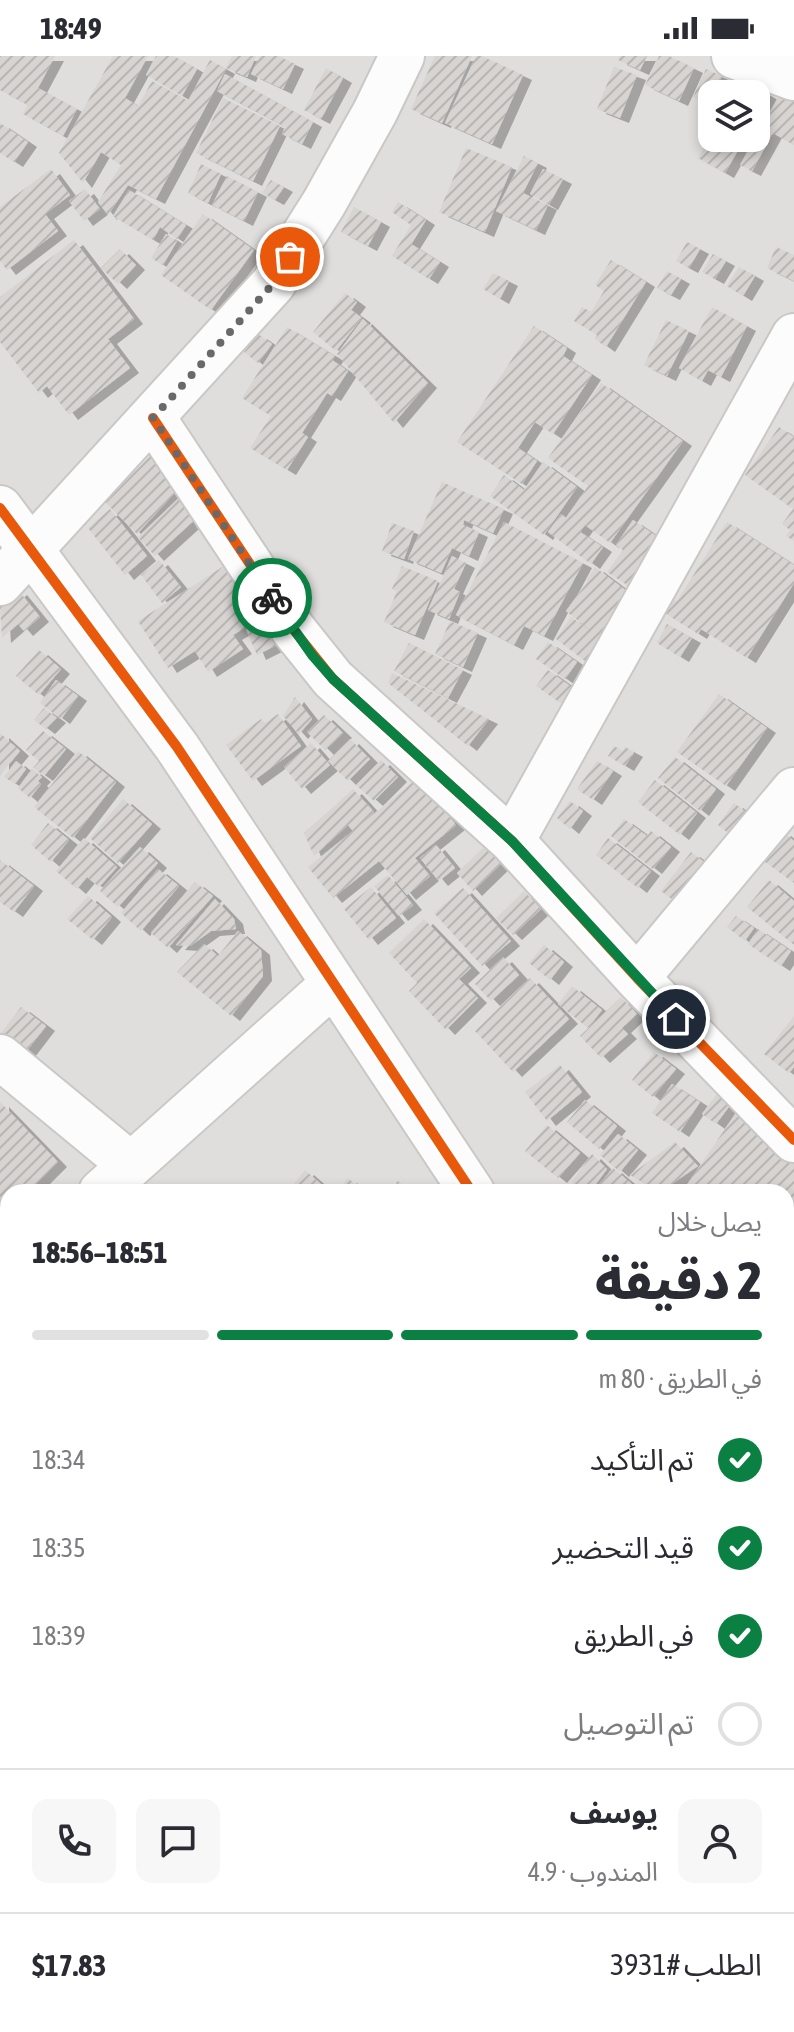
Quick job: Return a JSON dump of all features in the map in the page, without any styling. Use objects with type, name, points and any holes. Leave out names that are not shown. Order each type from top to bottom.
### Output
[{"type":"street","points":[[0,583],[273,284],[324,203],[402,56]]},
{"type":"street","points":[[734,56],[791,70]]},
{"type":"street","points":[[512,841],[794,336]]},
{"type":"street","points":[[153,418],[312,655],[355,700],[512,841],[637,978],[794,1140]]},
{"type":"street","points":[[0,508],[177,747],[467,1184]]},
{"type":"street","points":[[637,978],[794,790]]},
{"type":"street","points":[[0,1057],[116,1178],[332,985]]},
{"type":"shaded area","points":[[0,56],[794,56],[794,1184],[0,1184]]},
{"type":"building","points":[[0,56],[55,56],[38,88],[77,109],[63,136],[23,114],[28,105],[0,90]]},
{"type":"building","points":[[113,56],[148,56],[125,98],[138,106],[152,81],[188,101],[210,60],[226,69],[156,199],[128,185],[108,215],[98,202],[121,165],[101,152],[83,183],[59,153]]},
{"type":"building","points":[[156,56],[174,56],[197,69],[182,96],[146,75]]},
{"type":"building","points":[[232,56],[256,56],[247,77],[226,68]]},
{"type":"building","points":[[260,56],[278,56],[295,64],[283,89],[251,74]]},
{"type":"building","points":[[435,56],[472,56],[442,123],[411,109]]},
{"type":"building","points":[[476,56],[523,75],[492,144],[445,123]]},
{"type":"building","points":[[620,56],[647,56],[640,70],[618,60]]},
{"type":"building","points":[[659,56],[669,56],[694,68],[679,101],[645,85]]},
{"type":"building","points":[[614,67],[637,75],[620,118],[597,109]]},
{"type":"building","points":[[326,68],[343,78],[321,119],[304,110]]},
{"type":"building","points":[[706,69],[722,76],[720,80],[701,80]]},
{"type":"building","points":[[225,74],[313,122],[302,144],[282,134],[285,127],[217,91]]},
{"type":"building","points":[[780,94],[794,102],[794,145],[773,133],[770,138],[770,112]]},
{"type":"building","points":[[223,98],[280,126],[253,181],[196,153]]},
{"type":"building","points":[[0,123],[28,142],[14,162],[0,153]]},
{"type":"building","points":[[466,148],[512,167],[485,232],[439,212]]},
{"type":"building","points":[[701,152],[737,152],[725,173],[698,158]]},
{"type":"building","points":[[747,152],[762,152],[752,171],[740,165]]},
{"type":"building","points":[[524,156],[538,163],[523,193],[548,205],[536,230],[496,211]]},
{"type":"building","points":[[201,164],[221,174],[208,203],[188,193]]},
{"type":"building","points":[[51,169],[70,195],[45,214],[58,231],[7,270],[0,261],[0,207]]},
{"type":"building","points":[[543,169],[563,179],[549,205],[530,194]]},
{"type":"building","points":[[227,176],[258,192],[244,221],[212,205]]},
{"type":"building","points":[[271,180],[284,187],[275,200],[262,193]]},
{"type":"building","points":[[85,189],[100,209],[84,221],[69,201]]},
{"type":"building","points":[[129,190],[186,225],[177,239],[160,227],[153,240],[113,216]]},
{"type":"building","points":[[398,202],[426,220],[411,244],[440,262],[429,279],[392,256],[411,225],[392,212]]},
{"type":"building","points":[[354,207],[381,222],[368,246],[341,232]]},
{"type":"building","points":[[203,214],[254,250],[211,310],[161,275]]},
{"type":"building","points":[[166,234],[177,241],[163,265],[151,258]]},
{"type":"building","points":[[74,240],[134,319],[108,339],[130,368],[69,415],[47,386],[39,393],[0,342],[0,297]]},
{"type":"building","points":[[687,242],[700,249],[689,268],[676,261]]},
{"type":"building","points":[[776,247],[794,255],[794,281],[767,268]]},
{"type":"building","points":[[120,249],[136,265],[118,284],[101,268]]},
{"type":"building","points":[[713,254],[726,261],[715,279],[702,272]]},
{"type":"building","points":[[611,260],[646,282],[606,347],[595,339],[597,335],[574,321],[582,307],[591,312],[604,291],[595,285]]},
{"type":"building","points":[[739,267],[755,276],[743,296],[727,286]]},
{"type":"building","points":[[667,271],[681,279],[671,295],[657,288]]},
{"type":"building","points":[[493,273],[509,281],[500,299],[483,289]]},
{"type":"building","points":[[345,293],[357,302],[351,310],[362,318],[336,351],[313,332]]},
{"type":"building","points":[[712,307],[747,326],[721,377],[708,370],[702,381],[679,368]]},
{"type":"building","points":[[363,319],[428,383],[394,423],[337,354]]},
{"type":"building","points":[[666,320],[689,331],[667,376],[644,365]]},
{"type":"building","points":[[534,326],[567,348],[563,356],[592,375],[553,434],[535,422],[518,448],[537,461],[522,484],[457,442]]},
{"type":"building","points":[[287,327],[335,356],[332,360],[348,371],[332,396],[327,393],[302,433],[308,437],[287,470],[250,448],[271,416],[242,398]]},
{"type":"building","points":[[258,334],[272,344],[258,363],[244,352]]},
{"type":"building","points":[[601,383],[683,441],[610,543],[585,525],[580,532],[603,547],[591,564],[548,532],[561,514],[566,518],[588,486],[548,458]]},
{"type":"building","points":[[779,427],[794,437],[794,541],[786,536],[790,530],[782,524],[793,509],[745,475]]},
{"type":"building","points":[[159,447],[182,485],[137,534],[105,502]]},
{"type":"building","points":[[543,462],[577,487],[544,535],[490,496],[504,475],[524,490]]},
{"type":"building","points":[[442,482],[504,509],[493,533],[464,520],[463,525],[479,532],[469,556],[452,548],[441,573],[408,559]]},
{"type":"building","points":[[183,494],[201,514],[155,556],[138,537]]},
{"type":"building","points":[[110,509],[147,556],[125,575],[88,528]]},
{"type":"building","points":[[633,520],[665,542],[632,588],[607,572],[623,550],[616,545]]},
{"type":"building","points":[[504,522],[583,563],[544,636],[524,626],[514,645],[456,615]]},
{"type":"building","points":[[727,522],[794,565],[794,583],[747,658],[701,629],[698,634],[663,612],[672,598],[677,601]]},
{"type":"building","points":[[392,523],[414,531],[404,559],[382,551]]},
{"type":"building","points":[[452,556],[466,563],[454,589],[460,592],[449,619],[428,610]]},
{"type":"building","points":[[159,560],[181,587],[162,603],[141,575]]},
{"type":"building","points":[[227,564],[261,618],[233,635],[243,649],[208,672],[195,651],[168,668],[138,621]]},
{"type":"building","points":[[402,566],[438,581],[415,635],[384,622],[397,591],[392,589]]},
{"type":"building","points":[[595,567],[632,595],[585,661],[556,639],[571,617],[594,633],[566,611]]},
{"type":"building","points":[[18,590],[40,617],[24,631],[18,624],[2,638],[0,606]]},
{"type":"building","points":[[278,614],[289,639],[257,655],[246,629]]},
{"type":"building","points":[[450,621],[478,633],[463,667],[435,654]]},
{"type":"building","points":[[667,624],[692,638],[680,657],[657,643]]},
{"type":"building","points":[[548,642],[577,662],[565,679],[536,659]]},
{"type":"building","points":[[409,643],[463,670],[448,698],[394,671]]},
{"type":"building","points":[[39,650],[61,669],[39,695],[16,676]]},
{"type":"building","points":[[548,670],[577,691],[566,707],[536,686]]},
{"type":"building","points":[[392,673],[489,719],[468,746],[388,683]]},
{"type":"building","points":[[56,680],[78,696],[61,719],[40,703]]},
{"type":"building","points":[[719,694],[767,728],[726,786],[677,752]]},
{"type":"building","points":[[295,697],[312,719],[299,734],[283,716]]},
{"type":"building","points":[[44,708],[57,718],[46,729],[34,720]]},
{"type":"building","points":[[278,714],[301,746],[253,781],[226,745],[261,719],[265,723]]},
{"type":"building","points":[[324,715],[343,733],[325,750],[307,732]]},
{"type":"building","points":[[43,731],[66,749],[44,776],[33,768],[39,761],[26,750]]},
{"type":"building","points":[[0,733],[20,751],[0,775]]},
{"type":"building","points":[[350,739],[370,759],[348,781],[328,761]]},
{"type":"building","points":[[311,743],[330,765],[302,789],[284,767]]},
{"type":"building","points":[[614,746],[634,752],[625,766],[608,756]]},
{"type":"building","points":[[78,751],[116,782],[73,838],[34,807]]},
{"type":"building","points":[[675,757],[716,789],[700,811],[658,778]]},
{"type":"building","points":[[381,760],[398,777],[374,801],[356,785]]},
{"type":"building","points":[[16,761],[26,769],[15,784],[4,777]]},
{"type":"building","points":[[597,761],[613,771],[593,800],[577,789]]},
{"type":"building","points":[[32,769],[42,777],[38,781],[41,784],[30,798],[18,788]]},
{"type":"building","points":[[418,778],[456,825],[415,858],[430,876],[407,895],[379,861],[333,898],[308,867],[353,831],[348,825],[314,856],[304,833],[353,789],[374,812],[359,826]]},
{"type":"building","points":[[655,780],[697,813],[680,835],[638,802]]},
{"type":"building","points":[[123,799],[152,824],[118,863],[90,838]]},
{"type":"building","points":[[570,801],[583,811],[570,829],[557,818]]},
{"type":"building","points":[[734,803],[755,819],[738,841],[718,825]]},
{"type":"building","points":[[624,819],[647,836],[651,831],[671,847],[653,869],[611,836]]},
{"type":"building","points":[[48,823],[69,840],[51,862],[31,845]]},
{"type":"building","points":[[782,831],[794,841],[794,883],[761,859]]},
{"type":"building","points":[[84,838],[117,867],[99,887],[87,877],[77,889],[56,871]]},
{"type":"building","points":[[608,838],[651,871],[638,888],[596,855]]},
{"type":"building","points":[[492,839],[508,857],[473,891],[457,873]]},
{"type":"building","points":[[436,845],[455,868],[439,881],[420,858]]},
{"type":"building","points":[[140,847],[158,863],[118,907],[100,891]]},
{"type":"building","points":[[691,852],[711,867],[681,906],[661,891]]},
{"type":"building","points":[[0,860],[34,886],[14,912],[0,902]]},
{"type":"building","points":[[158,869],[179,886],[141,931],[121,913]]},
{"type":"building","points":[[388,875],[413,905],[399,916],[374,886]]},
{"type":"building","points":[[769,880],[794,901],[794,945],[747,907]]},
{"type":"building","points":[[195,882],[213,896],[168,948],[151,933]]},
{"type":"building","points":[[371,887],[396,918],[369,940],[344,909]]},
{"type":"building","points":[[463,888],[511,941],[482,966],[434,913]]},
{"type":"building","points":[[524,891],[541,909],[513,935],[496,918]]},
{"type":"building","points":[[88,896],[112,917],[93,940],[67,919]]},
{"type":"building","points":[[215,899],[234,919],[236,929],[211,931],[190,946],[176,945]]},
{"type":"building","points":[[736,916],[754,928],[745,941],[727,927]]},
{"type":"building","points":[[424,919],[471,968],[459,979],[478,998],[446,1030],[409,991],[417,983],[389,953]]},
{"type":"building","points":[[758,929],[791,951],[781,966],[748,944]]},
{"type":"building","points":[[238,931],[261,950],[263,976],[231,1016],[177,972],[204,944],[218,956]]},
{"type":"building","points":[[544,945],[564,962],[550,980],[529,963]]},
{"type":"building","points":[[503,957],[519,975],[491,1001],[475,984]]},
{"type":"building","points":[[530,978],[569,1019],[513,1072],[475,1031]]},
{"type":"building","points":[[572,986],[602,1010],[588,1028],[558,1004]]},
{"type":"building","points":[[621,997],[637,1014],[622,1028],[628,1034],[601,1058],[580,1036]]},
{"type":"building","points":[[21,1007],[46,1026],[26,1052],[1,1033]]},
{"type":"building","points":[[794,1016],[794,1067],[789,1073],[764,1054]]},
{"type":"building","points":[[654,1052],[676,1069],[653,1097],[632,1080]]},
{"type":"building","points":[[560,1065],[582,1092],[547,1121],[525,1092]]},
{"type":"building","points":[[726,1082],[740,1092],[716,1124],[702,1114]]},
{"type":"building","points":[[672,1084],[700,1102],[680,1132],[652,1113]]},
{"type":"building","points":[[585,1100],[617,1126],[599,1149],[567,1122]]},
{"type":"building","points":[[0,1102],[58,1162],[36,1184],[0,1184]]},
{"type":"building","points":[[742,1104],[794,1155],[794,1184],[687,1184]]},
{"type":"building","points":[[547,1125],[580,1153],[558,1178],[525,1151]]},
{"type":"building","points":[[618,1134],[638,1150],[620,1172],[600,1155]]},
{"type":"building","points":[[675,1142],[698,1166],[672,1184],[646,1184],[630,1175]]},
{"type":"building","points":[[592,1154],[607,1169],[596,1184],[571,1182]]},
{"type":"building","points":[[613,1168],[632,1184],[600,1184]]},
{"type":"building","points":[[305,1170],[321,1184],[294,1184]]},
{"type":"cycle path","points":[[153,418],[293,629],[333,679],[512,841],[637,978],[794,1140]]},
{"type":"cycle path","points":[[0,508],[177,747],[467,1184]]},
{"type":"way so far","points":[[272,598],[153,418],[273,284],[290,257]]},
{"type":"route","points":[[272,598],[333,679],[512,841],[676,1019]]}]
